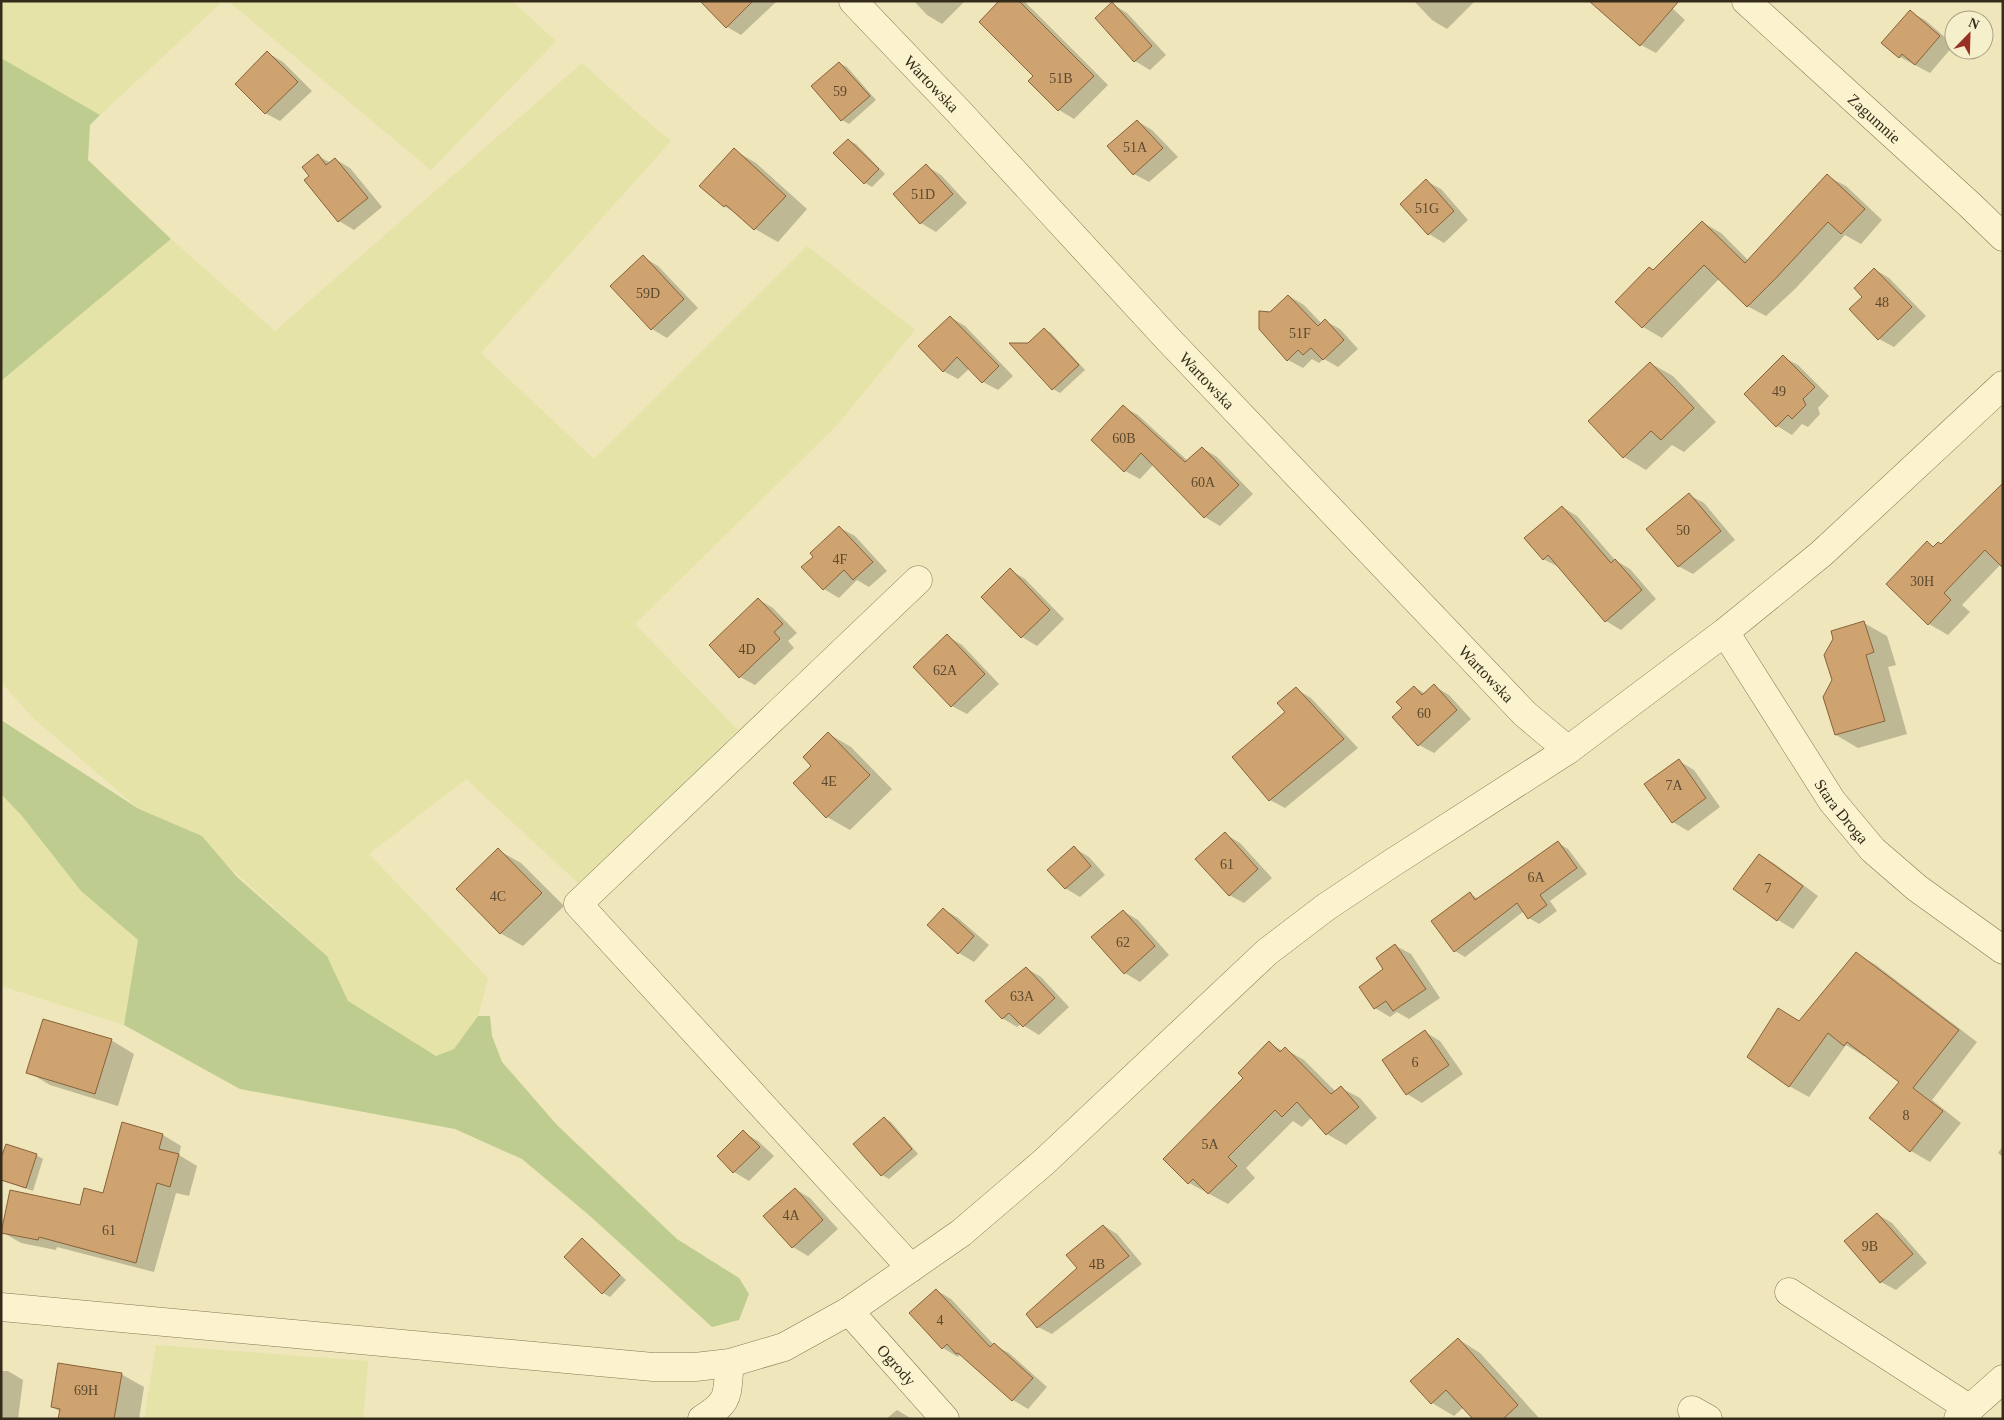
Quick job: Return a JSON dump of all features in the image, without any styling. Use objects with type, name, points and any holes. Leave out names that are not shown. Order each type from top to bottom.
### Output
[{"type":"street","name":"Wartowska","points":[[853,1],[959,112],[1166,337],[1525,714],[1568,750]]},
{"type":"street","name":"Zagumnie","points":[[1746,1],[2003,237]]},
{"type":"street","points":[[1,1307],[653,1367],[696,1367],[730,1363],[784,1347],[849,1311],[961,1233],[1044,1162],[1267,952],[1326,907],[1568,750],[1725,632],[1821,554],[2003,385]]},
{"type":"street","points":[[911,1268],[578,904],[918,580]]},
{"type":"street","name":"Stara Droga","points":[[1725,632],[1832,801],[1873,850],[1917,888],[2003,950]]},
{"type":"street","points":[[1789,1292],[1964,1414],[2003,1379]]},
{"type":"street","name":"Ogrody","points":[[849,1311],[945,1419]]},
{"type":"street","points":[[702,1419],[718,1408],[726,1398],[730,1363]]},
{"type":"shaded area","points":[[1,1],[223,1],[100,115],[1,58]]},
{"type":"shaded area","points":[[228,1],[512,1],[556,41],[431,170]]},
{"type":"shaded area","points":[[582,63],[671,141],[481,353],[594,459],[807,246],[915,330],[837,425],[635,624],[738,730],[580,885],[466,779],[369,854],[488,978],[478,1016],[454,1049],[436,1056],[347,1001],[327,956],[226,864],[202,836],[139,809],[33,718],[1,682],[1,381],[171,239],[275,331]]},
{"type":"shaded area","points":[[1,794],[22,816],[81,891],[138,940],[124,1025],[1,986]]},
{"type":"shaded area","points":[[156,1345],[368,1361],[363,1419],[144,1419]]},
{"type":"green space","points":[[1,58],[100,115],[90,125],[88,160],[171,239],[1,381]]},
{"type":"green space","points":[[1,720],[139,809],[202,836],[237,877],[327,956],[348,1001],[436,1056],[454,1049],[478,1016],[490,1016],[492,1036],[502,1062],[557,1125],[677,1239],[739,1278],[749,1294],[739,1320],[712,1327],[590,1216],[522,1159],[455,1129],[240,1089],[124,1025],[138,940],[81,891],[22,816],[1,794]]},
{"type":"building","points":[[700,1],[753,1],[726,28]]},
{"type":"building","points":[[999,1],[1019,1],[1094,76],[1058,111],[1028,81],[1033,76],[979,22]]},
{"type":"building","points":[[1589,1],[1679,1],[1640,46]]},
{"type":"building","points":[[1112,2],[1152,46],[1134,62],[1095,18]]},
{"type":"building","points":[[1910,10],[1940,36],[1915,65],[1902,54],[1899,58],[1881,43]]},
{"type":"building","points":[[267,51],[298,82],[265,114],[235,84]]},
{"type":"building","points":[[839,62],[870,96],[841,121],[811,86]]},
{"type":"building","points":[[1137,120],[1163,148],[1133,175],[1107,146]]},
{"type":"building","points":[[848,139],[879,169],[864,184],[833,153]]},
{"type":"building","points":[[734,148],[786,196],[754,230],[726,205],[724,207],[699,186]]},
{"type":"building","points":[[318,154],[326,165],[335,158],[368,198],[338,222],[304,180],[309,176],[302,167]]},
{"type":"building","points":[[926,164],[953,194],[920,224],[893,194]]},
{"type":"building","points":[[1827,174],[1865,209],[1841,234],[1828,222],[1747,307],[1704,265],[1642,328],[1615,302],[1649,267],[1653,270],[1702,221],[1745,263]]},
{"type":"building","points":[[1426,179],[1454,211],[1428,235],[1400,204]]},
{"type":"building","points":[[643,255],[684,299],[651,330],[610,286]]},
{"type":"building","points":[[1874,268],[1912,307],[1878,340],[1849,309],[1862,297],[1854,288]]},
{"type":"building","points":[[1288,295],[1318,326],[1325,319],[1344,340],[1323,360],[1311,348],[1303,355],[1298,350],[1287,361],[1259,329],[1259,311],[1270,312]]},
{"type":"building","points":[[950,316],[999,366],[982,383],[957,357],[943,372],[918,346]]},
{"type":"building","points":[[1044,328],[1079,365],[1052,390],[1009,343],[1028,343]]},
{"type":"building","points":[[1783,355],[1815,387],[1803,399],[1806,405],[1792,419],[1788,415],[1776,427],[1744,394]]},
{"type":"building","points":[[1650,362],[1694,408],[1661,440],[1651,431],[1623,458],[1588,421]]},
{"type":"building","points":[[1123,405],[1185,462],[1202,447],[1239,485],[1204,518],[1141,453],[1124,472],[1091,440]]},
{"type":"building","points":[[2003,483],[2003,568],[1985,550],[1944,593],[1951,600],[1928,625],[1886,584],[1927,541],[1933,547],[1938,542],[1941,544]]},
{"type":"building","points":[[1689,493],[1721,531],[1678,567],[1646,529]]},
{"type":"building","points":[[1562,506],[1611,563],[1615,559],[1642,590],[1605,622],[1548,555],[1543,560],[1524,538]]},
{"type":"building","points":[[839,526],[873,562],[853,580],[844,570],[823,590],[801,567],[813,557],[810,553]]},
{"type":"building","points":[[1010,568],[1050,610],[1021,638],[981,597]]},
{"type":"building","points":[[758,598],[783,624],[774,632],[780,639],[739,678],[709,645]]},
{"type":"building","points":[[1864,621],[1874,652],[1866,655],[1885,721],[1835,735],[1823,697],[1832,680],[1824,655],[1833,639],[1831,631]]},
{"type":"building","points":[[947,634],[985,674],[951,707],[913,667]]},
{"type":"building","points":[[1434,684],[1457,710],[1418,746],[1392,717],[1402,708],[1396,702],[1414,686],[1422,695]]},
{"type":"building","points":[[1296,687],[1344,739],[1269,801],[1232,757],[1285,712],[1277,703]]},
{"type":"building","points":[[828,732],[870,775],[826,818],[793,783],[811,766],[803,757]]},
{"type":"building","points":[[1679,759],[1706,798],[1672,823],[1644,784]]},
{"type":"building","points":[[1225,832],[1258,869],[1229,896],[1195,859]]},
{"type":"building","points":[[1558,841],[1577,868],[1540,895],[1547,905],[1528,919],[1517,903],[1454,952],[1431,921],[1470,892],[1475,900]]},
{"type":"building","points":[[1074,846],[1091,866],[1065,889],[1047,870]]},
{"type":"building","points":[[498,848],[542,893],[500,934],[456,889]]},
{"type":"building","points":[[1759,854],[1803,886],[1777,921],[1733,889]]},
{"type":"building","points":[[943,908],[974,936],[958,954],[927,925]]},
{"type":"building","points":[[1123,910],[1155,946],[1124,974],[1091,937]]},
{"type":"building","points":[[1395,944],[1426,989],[1393,1011],[1386,1001],[1374,1009],[1359,987],[1383,969],[1376,958]]},
{"type":"building","points":[[1856,952],[1959,1030],[1913,1088],[1943,1111],[1910,1152],[1869,1118],[1899,1082],[1847,1042],[1844,1046],[1828,1033],[1789,1087],[1747,1057],[1778,1008],[1799,1021]]},
{"type":"building","points":[[1026,967],[1055,998],[1023,1027],[1009,1013],[1002,1019],[985,1001]]},
{"type":"building","points":[[43,1019],[112,1039],[95,1094],[26,1073]]},
{"type":"building","points":[[1425,1030],[1449,1065],[1406,1095],[1382,1060]]},
{"type":"building","points":[[1269,1041],[1280,1052],[1285,1047],[1331,1094],[1341,1086],[1359,1107],[1326,1135],[1297,1102],[1282,1117],[1275,1110],[1228,1157],[1237,1166],[1208,1194],[1193,1179],[1188,1184],[1163,1159],[1243,1078],[1238,1073]]},
{"type":"building","points":[[884,1117],[912,1149],[881,1176],[853,1144]]},
{"type":"building","points":[[122,1122],[163,1134],[159,1149],[179,1154],[170,1187],[157,1183],[136,1263],[39,1237],[38,1240],[1,1233],[10,1190],[80,1205],[84,1188],[103,1193]]},
{"type":"building","points":[[743,1130],[760,1147],[733,1173],[717,1156]]},
{"type":"building","points":[[6,1144],[37,1154],[26,1188],[1,1180],[1,1158]]},
{"type":"building","points":[[795,1188],[823,1220],[792,1248],[763,1216]]},
{"type":"building","points":[[1877,1213],[1913,1254],[1880,1283],[1844,1241]]},
{"type":"building","points":[[1103,1225],[1129,1256],[1037,1328],[1026,1314],[1077,1268],[1066,1255]]},
{"type":"building","points":[[582,1238],[620,1275],[602,1294],[564,1257]]},
{"type":"building","points":[[936,1289],[990,1347],[994,1343],[1033,1378],[1012,1401],[958,1353],[956,1354],[947,1344],[942,1349],[909,1313]]},
{"type":"building","points":[[1458,1338],[1518,1405],[1503,1419],[1473,1419],[1446,1390],[1431,1404],[1410,1381]]},
{"type":"building","points":[[58,1363],[122,1373],[114,1419],[58,1419],[60,1409],[51,1407]]}]
